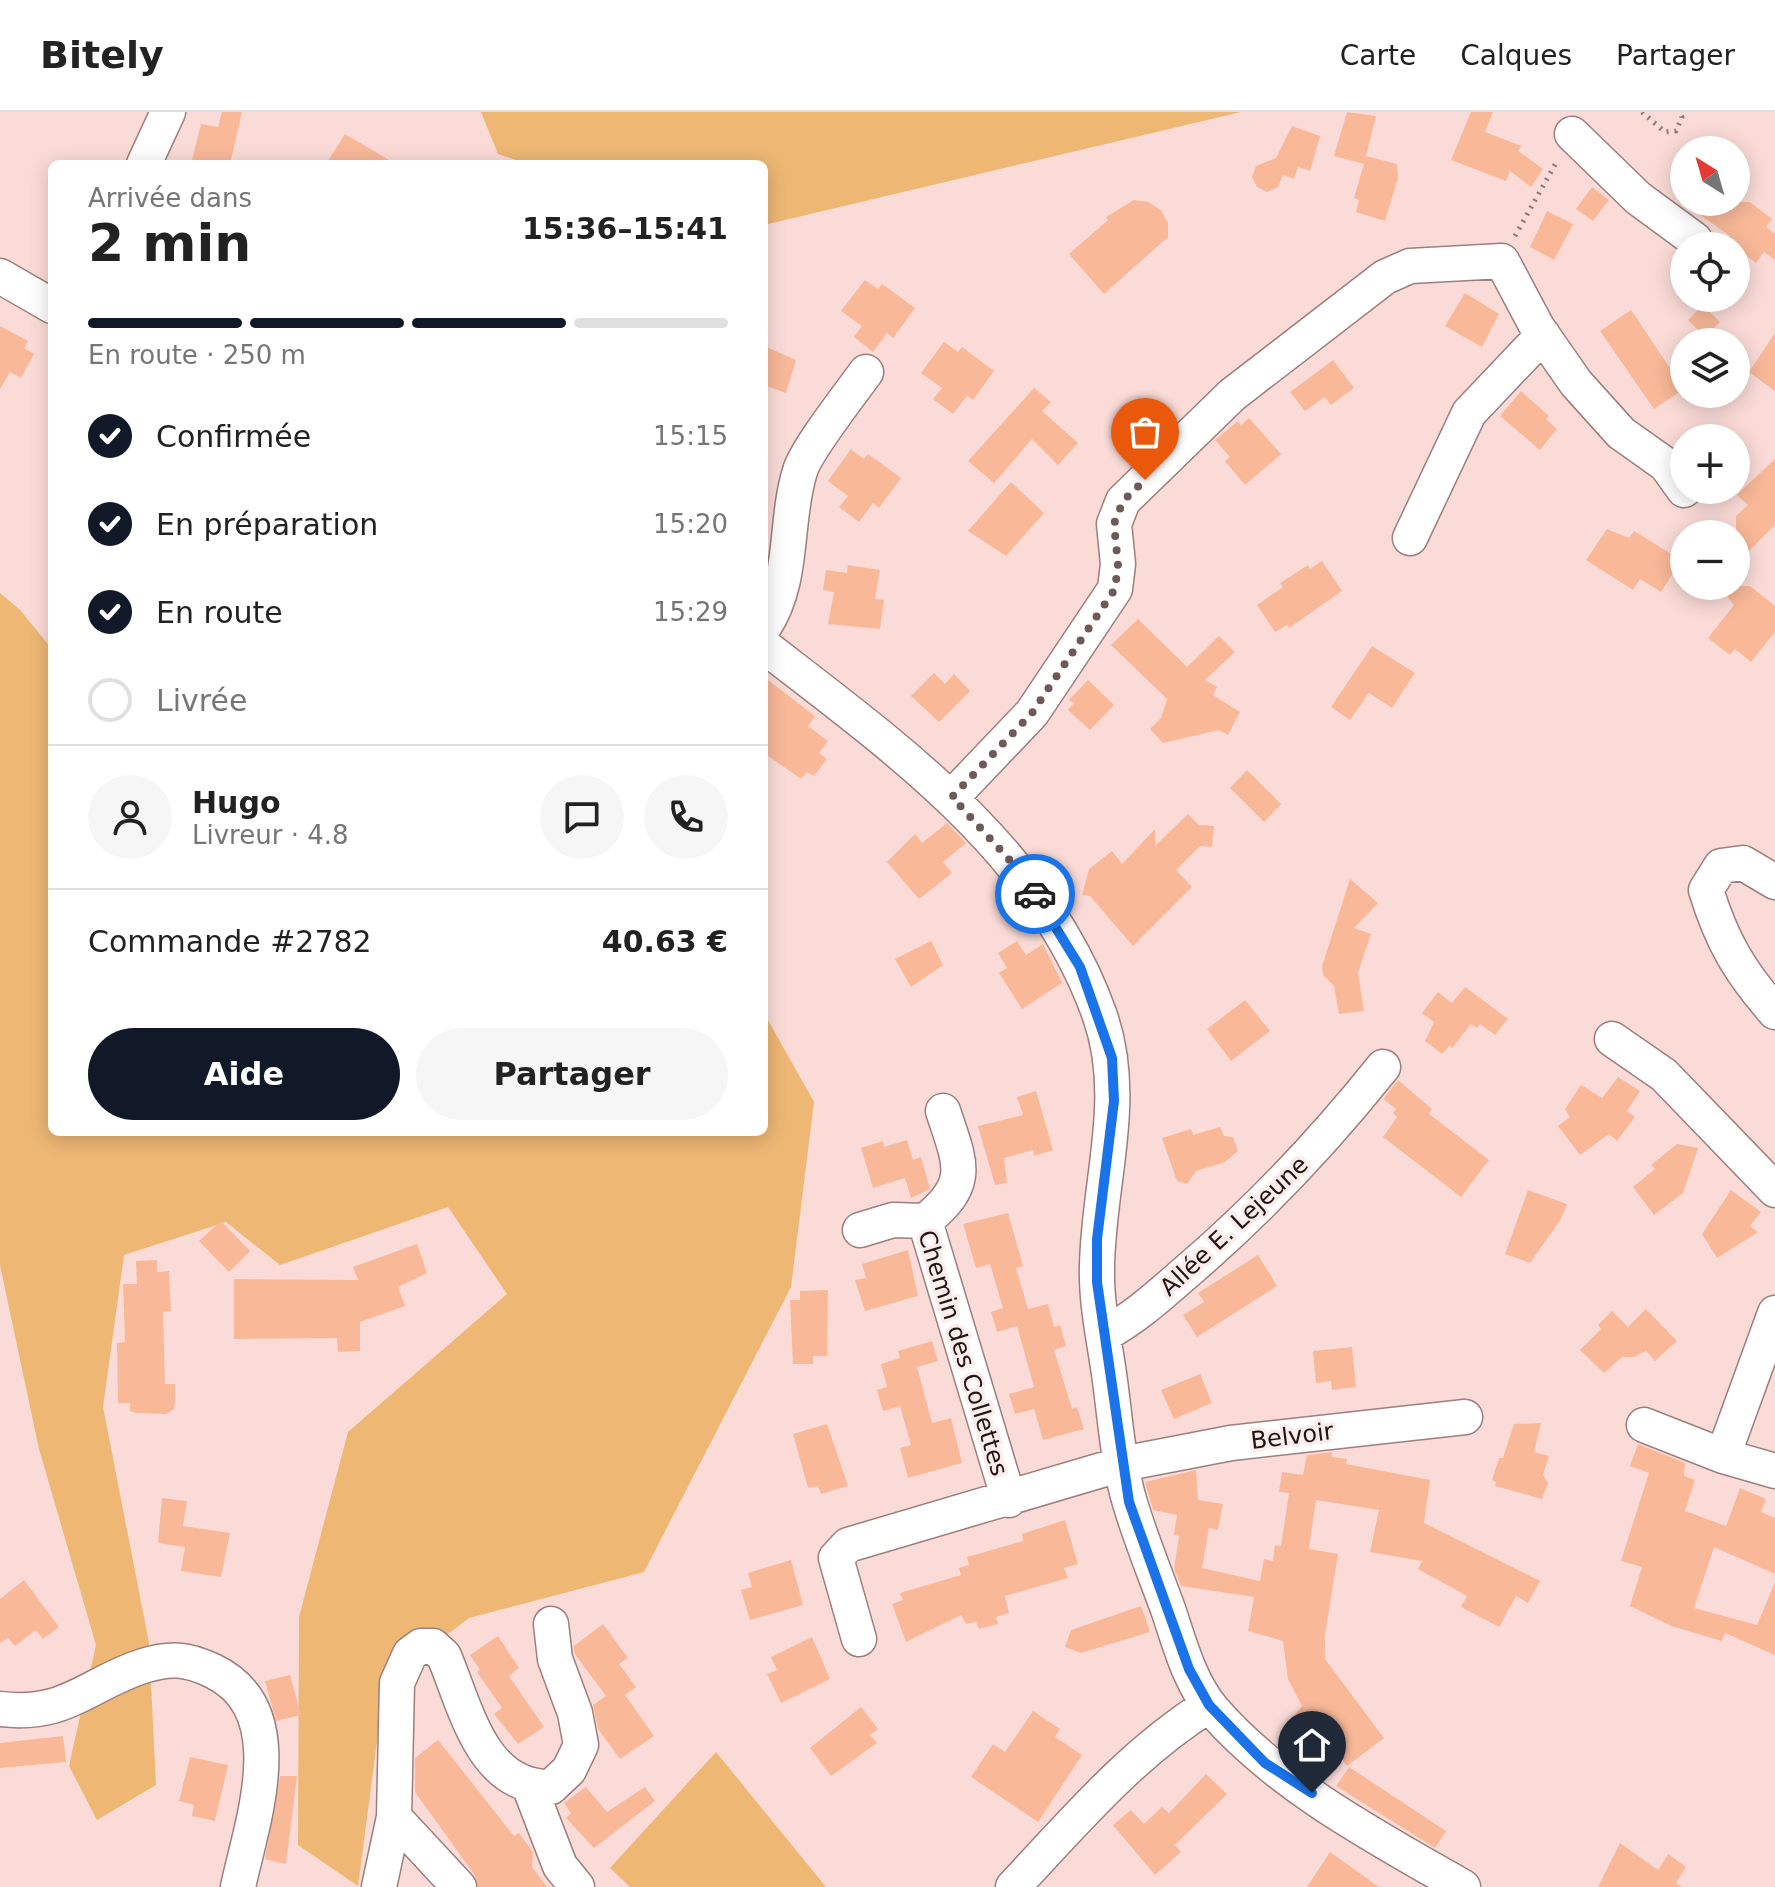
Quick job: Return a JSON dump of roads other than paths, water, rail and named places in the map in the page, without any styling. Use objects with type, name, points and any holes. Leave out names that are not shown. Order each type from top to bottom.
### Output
[{"type":"street","points":[[146,160],[168,112]]},
{"type":"street","points":[[1572,134],[1638,198],[1684,232]]},
{"type":"street","points":[[952,797],[1032,713],[1115,589],[1118,564],[1114,524],[1123,501],[1232,395],[1385,277],[1410,266],[1502,261],[1543,335],[1576,383],[1621,433],[1670,471]]},
{"type":"street","points":[[0,276],[48,304]]},
{"type":"street","points":[[1410,538],[1469,413],[1543,335]]},
{"type":"street","points":[[768,621],[777,608],[785,573],[800,469],[866,372]]},
{"type":"street","points":[[768,649],[952,797],[1016,867],[1054,920],[1080,967],[1112,1058],[1114,1101],[1097,1239],[1097,1282],[1122,1464],[1129,1502],[1181,1646],[1209,1705],[1265,1763],[1463,1887]]},
{"type":"street","points":[[1775,882],[1743,863],[1721,866],[1706,890],[1718,930],[1742,975],[1775,1012]]},
{"type":"street","points":[[1612,1039],[1664,1075],[1775,1190]]},
{"type":"street","name":"Allée E. Lejeune","points":[[1103,1335],[1129,1321],[1259,1209],[1323,1142],[1383,1067]]},
{"type":"street","points":[[925,1221],[957,1188],[961,1166],[943,1111]]},
{"type":"street","name":"Chemin des Collettes","points":[[860,1230],[893,1220],[925,1221],[1009,1500]]},
{"type":"street","points":[[1723,1456],[1775,1313]]},
{"type":"street","name":"Belvoir","points":[[1122,1464],[1231,1443],[1465,1417]]},
{"type":"street","points":[[1644,1425],[1723,1456],[1775,1471]]},
{"type":"street","name":"Chemin des Collettes","points":[[859,1639],[836,1558],[848,1545],[1009,1500],[1122,1464]]},
{"type":"street","points":[[379,1887],[394,1817],[397,1683],[410,1654],[421,1646],[433,1646],[444,1656],[485,1752],[504,1775],[530,1788],[551,1787],[569,1770],[581,1745],[575,1713],[555,1659],[551,1624]]},
{"type":"street","points":[[0,1709],[21,1711],[65,1705],[143,1666],[187,1659],[227,1678],[252,1707],[263,1745],[258,1791],[238,1887]]},
{"type":"street","points":[[1013,1887],[1103,1791],[1166,1732],[1209,1705]]},
{"type":"street","points":[[530,1788],[560,1866],[577,1887]]},
{"type":"street","points":[[394,1817],[459,1887]]}]
